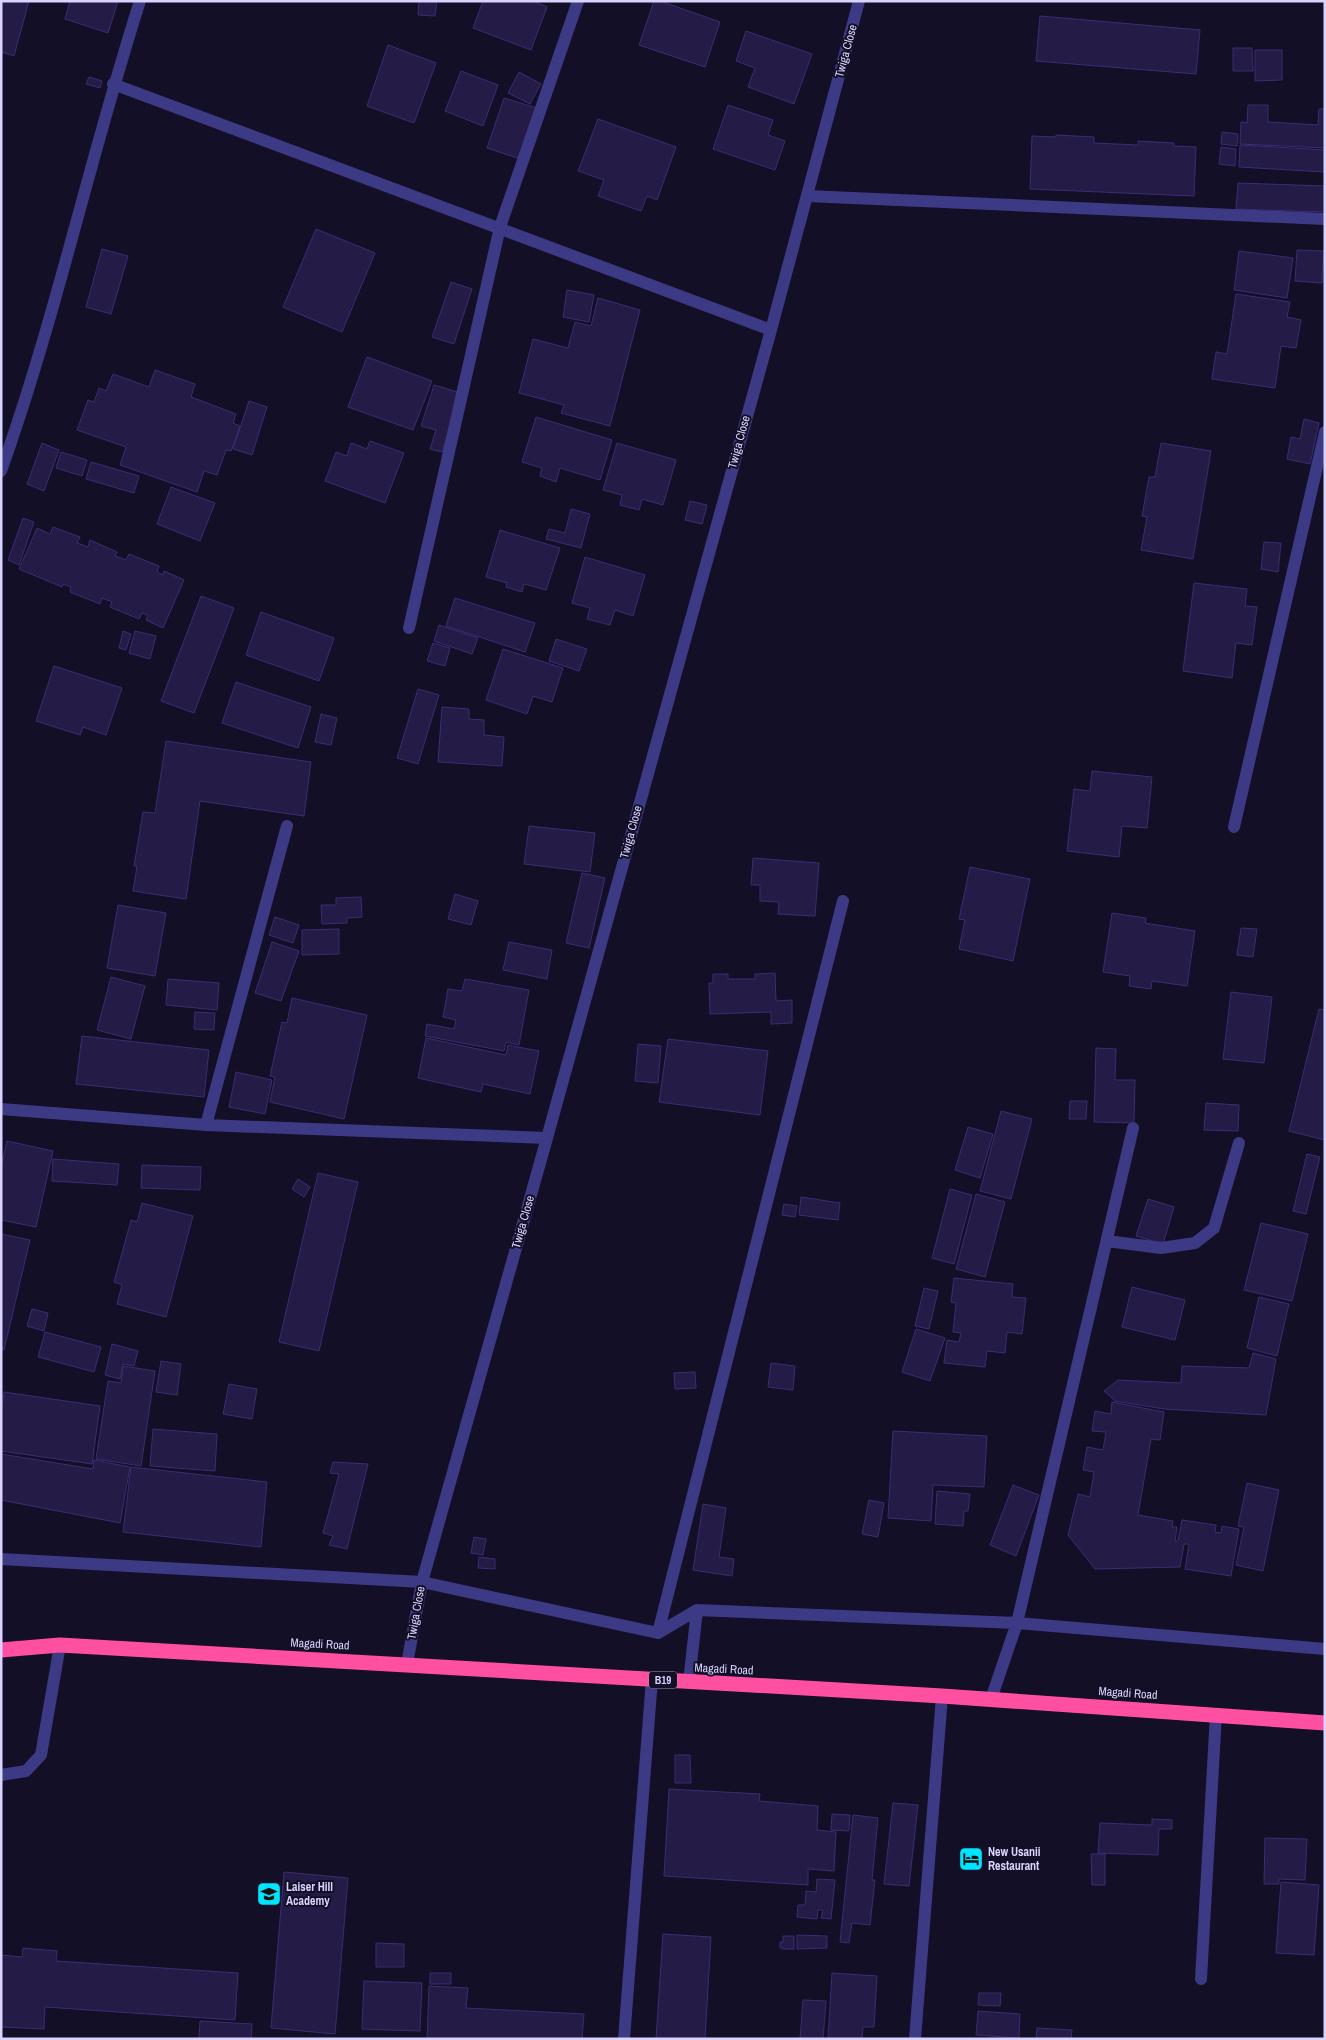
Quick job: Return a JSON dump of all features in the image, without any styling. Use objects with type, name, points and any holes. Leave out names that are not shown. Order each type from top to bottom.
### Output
[{"type":"highway","name":"Magadi Road","points":[[1,1650],[60,1645],[407,1664],[991,1699],[1325,1723]]},
{"type":"street","points":[[1,471],[24,406],[113,84],[140,1]]},
{"type":"street","points":[[410,628],[500,227],[578,1]]},
{"type":"street","name":"Twiga Close","points":[[407,1664],[422,1582],[771,330],[859,1]]},
{"type":"street","points":[[113,84],[500,227],[771,330]]},
{"type":"street","points":[[807,196],[1325,219]]},
{"type":"street","points":[[1234,827],[1325,432]]},
{"type":"street","points":[[206,1125],[287,826]]},
{"type":"street","points":[[658,1633],[843,900]]},
{"type":"street","points":[[1,1109],[206,1125],[547,1138]]},
{"type":"street","points":[[991,1699],[1017,1623],[1133,1128]]},
{"type":"street","points":[[1107,1241],[1161,1248],[1195,1242],[1214,1228],[1239,1143]]},
{"type":"street","points":[[1,1559],[422,1582],[658,1633],[697,1610],[1017,1623],[1325,1649]]},
{"type":"street","points":[[689,1682],[697,1610]]},
{"type":"street","points":[[1,1775],[26,1771],[41,1755],[60,1645]]},
{"type":"street","points":[[624,2039],[652,1680]]},
{"type":"street","points":[[914,2039],[942,1696]]},
{"type":"street","points":[[1201,1979],[1216,1714]]},
{"type":"building","points":[[1,1],[29,1],[14,56],[1,52]]},
{"type":"building","points":[[70,1],[118,1],[108,33],[65,19]]},
{"type":"building","points":[[419,1],[437,1],[435,16],[418,15]]},
{"type":"building","points":[[483,1],[533,1],[547,7],[531,50],[473,28]]},
{"type":"building","points":[[654,1],[660,1],[720,22],[705,67],[639,45]]},
{"type":"building","points":[[1040,16],[1200,30],[1196,74],[1036,61]]},
{"type":"building","points":[[746,31],[812,54],[794,104],[748,87],[755,68],[736,61]]},
{"type":"building","points":[[388,45],[436,63],[414,123],[367,106]]},
{"type":"building","points":[[1233,48],[1252,48],[1253,71],[1233,71]]},
{"type":"building","points":[[1255,50],[1282,50],[1282,80],[1255,81]]},
{"type":"building","points":[[461,71],[498,85],[483,126],[445,111]]},
{"type":"building","points":[[519,72],[541,84],[530,104],[508,93]]},
{"type":"building","points":[[89,77],[102,81],[100,88],[86,84]]},
{"type":"building","points":[[504,98],[537,108],[520,159],[487,148]]},
{"type":"building","points":[[728,105],[773,120],[768,135],[785,141],[775,170],[713,149]]},
{"type":"building","points":[[1248,105],[1268,105],[1268,122],[1318,125],[1319,109],[1325,109],[1325,148],[1240,144],[1241,122],[1247,123]]},
{"type":"building","points":[[598,119],[676,147],[657,200],[647,196],[641,211],[598,196],[604,180],[578,171]]},
{"type":"building","points":[[1222,132],[1238,134],[1237,146],[1221,144]]},
{"type":"building","points":[[1056,135],[1094,137],[1094,143],[1138,145],[1138,141],[1174,143],[1173,146],[1196,147],[1194,196],[1030,189],[1032,136],[1056,137]]},
{"type":"building","points":[[1240,145],[1325,150],[1325,172],[1239,167]]},
{"type":"building","points":[[1221,147],[1236,149],[1235,166],[1219,164]]},
{"type":"building","points":[[1238,183],[1325,186],[1325,212],[1236,209]]},
{"type":"building","points":[[316,229],[375,253],[342,332],[283,307]]},
{"type":"building","points":[[102,249],[128,256],[111,314],[86,307]]},
{"type":"building","points":[[1297,250],[1324,251],[1322,283],[1295,281]]},
{"type":"building","points":[[1239,251],[1293,258],[1287,298],[1234,290]]},
{"type":"building","points":[[451,282],[472,289],[454,344],[432,337]]},
{"type":"building","points":[[567,290],[594,295],[589,322],[563,317]]},
{"type":"building","points":[[1236,294],[1290,302],[1287,317],[1301,320],[1296,348],[1281,346],[1275,388],[1212,379],[1216,352],[1227,354]]},
{"type":"building","points":[[598,298],[640,310],[610,426],[561,413],[564,405],[519,393],[533,339],[568,348],[575,322],[591,326]]},
{"type":"building","points":[[367,357],[432,381],[413,430],[348,407]]},
{"type":"building","points":[[155,370],[195,384],[191,397],[236,414],[233,423],[240,426],[231,451],[226,450],[217,475],[204,471],[197,492],[120,465],[126,447],[77,430],[88,400],[94,402],[99,388],[106,391],[113,374],[149,387]]},
{"type":"building","points":[[434,385],[461,393],[442,452],[430,449],[436,430],[421,426]]},
{"type":"building","points":[[249,401],[267,407],[252,455],[233,449]]},
{"type":"building","points":[[536,417],[612,440],[600,480],[560,468],[556,482],[540,476],[542,468],[522,462]]},
{"type":"building","points":[[1304,419],[1319,423],[1310,464],[1287,459],[1291,437],[1300,439]]},
{"type":"building","points":[[370,441],[404,453],[385,503],[325,481],[336,452],[347,456],[351,443],[367,449]]},
{"type":"building","points":[[42,443],[59,450],[44,491],[27,484]]},
{"type":"building","points":[[617,443],[676,460],[663,505],[642,499],[639,510],[620,505],[622,495],[603,490]]},
{"type":"building","points":[[1161,443],[1211,451],[1193,559],[1141,550],[1147,517],[1142,516],[1149,477],[1155,477]]},
{"type":"building","points":[[61,452],[87,460],[82,476],[56,468]]},
{"type":"building","points":[[91,462],[139,476],[134,493],[86,479]]},
{"type":"building","points":[[171,487],[215,503],[200,541],[157,524]]},
{"type":"building","points":[[690,501],[707,505],[702,524],[685,520]]},
{"type":"building","points":[[571,509],[590,514],[581,548],[546,539],[549,529],[565,533]]},
{"type":"building","points":[[23,518],[34,522],[19,565],[8,560]]},
{"type":"building","points":[[53,527],[80,537],[77,543],[88,547],[90,540],[117,552],[115,556],[126,560],[129,554],[159,566],[157,572],[163,575],[164,571],[184,580],[163,628],[146,620],[148,615],[142,613],[139,619],[110,607],[112,602],[102,598],[100,604],[70,592],[71,587],[63,584],[62,587],[19,569],[37,528],[50,534]]},
{"type":"building","points":[[500,530],[560,548],[546,590],[524,584],[522,592],[506,587],[507,583],[486,577]]},
{"type":"building","points":[[1264,542],[1281,543],[1278,572],[1261,569]]},
{"type":"building","points":[[585,557],[645,575],[633,616],[615,610],[610,625],[587,619],[590,608],[572,603]]},
{"type":"building","points":[[1194,583],[1247,589],[1245,606],[1257,607],[1252,645],[1236,643],[1232,678],[1183,671]]},
{"type":"building","points":[[201,596],[234,608],[194,713],[161,701]]},
{"type":"building","points":[[455,598],[535,623],[525,652],[446,626]]},
{"type":"building","points":[[261,612],[334,638],[319,681],[246,655]]},
{"type":"building","points":[[439,625],[478,638],[472,654],[434,641]]},
{"type":"building","points":[[123,631],[131,634],[126,650],[119,648]]},
{"type":"building","points":[[135,631],[156,636],[150,659],[129,653]]},
{"type":"building","points":[[556,639],[587,649],[579,671],[549,661]]},
{"type":"building","points":[[433,643],[450,648],[445,666],[427,661]]},
{"type":"building","points":[[503,649],[563,668],[552,702],[533,696],[527,714],[486,700]]},
{"type":"building","points":[[54,666],[122,688],[106,735],[83,727],[80,735],[36,721]]},
{"type":"building","points":[[236,682],[311,707],[298,748],[222,723]]},
{"type":"building","points":[[418,689],[439,695],[418,764],[397,758]]},
{"type":"building","points":[[442,707],[469,709],[469,719],[484,720],[484,735],[504,737],[502,766],[438,762]]},
{"type":"building","points":[[321,714],[337,718],[331,745],[315,742]]},
{"type":"building","points":[[166,741],[311,762],[304,816],[200,801],[186,899],[133,891],[137,866],[134,866],[143,812],[155,813]]},
{"type":"building","points":[[1092,771],[1152,777],[1147,828],[1122,826],[1119,857],[1067,851],[1074,789],[1090,791]]},
{"type":"building","points":[[529,826],[595,833],[590,872],[524,864]]},
{"type":"building","points":[[753,858],[819,863],[815,916],[778,914],[779,902],[760,901],[760,885],[751,885]]},
{"type":"building","points":[[970,867],[1030,879],[1013,961],[959,949],[965,920],[959,919]]},
{"type":"building","points":[[582,873],[605,878],[589,948],[566,943]]},
{"type":"building","points":[[455,894],[478,901],[471,925],[448,919]]},
{"type":"building","points":[[361,897],[362,917],[347,918],[347,923],[322,924],[321,905],[336,905],[336,898]]},
{"type":"building","points":[[118,905],[166,913],[155,976],[107,968]]},
{"type":"building","points":[[1112,913],[1146,918],[1145,923],[1195,931],[1187,986],[1152,981],[1151,989],[1129,986],[1130,976],[1103,972]]},
{"type":"building","points":[[275,917],[299,925],[293,943],[269,935]]},
{"type":"building","points":[[1241,928],[1257,929],[1253,957],[1237,955]]},
{"type":"building","points":[[339,929],[339,954],[302,955],[302,930]]},
{"type":"building","points":[[272,942],[299,951],[281,1001],[255,993]]},
{"type":"building","points":[[509,942],[552,950],[547,979],[503,970]]},
{"type":"building","points":[[775,973],[776,1001],[792,1000],[792,1023],[771,1024],[771,1012],[710,1014],[709,983],[713,983],[713,974],[728,974],[728,979],[755,979],[755,974]]},
{"type":"building","points":[[111,977],[145,986],[131,1039],[97,1030]]},
{"type":"building","points":[[168,979],[219,983],[217,1010],[166,1005]]},
{"type":"building","points":[[465,979],[529,990],[519,1045],[506,1042],[504,1051],[425,1036],[427,1024],[454,1029],[456,1020],[443,1017],[448,989],[462,991]]},
{"type":"building","points":[[1231,992],[1272,997],[1264,1063],[1223,1059]]},
{"type":"building","points":[[292,998],[367,1015],[344,1119],[270,1102],[275,1077],[270,1076],[282,1022],[287,1023]]},
{"type":"building","points":[[1319,1009],[1325,1010],[1325,1140],[1289,1131]]},
{"type":"building","points":[[195,1012],[215,1013],[214,1030],[194,1029]]},
{"type":"building","points":[[82,1036],[209,1050],[204,1097],[76,1084]]},
{"type":"building","points":[[426,1038],[506,1055],[508,1045],[539,1051],[530,1094],[483,1084],[481,1092],[418,1078]]},
{"type":"building","points":[[668,1039],[768,1051],[760,1115],[659,1102]]},
{"type":"building","points":[[638,1044],[661,1046],[658,1083],[635,1081]]},
{"type":"building","points":[[1096,1048],[1116,1049],[1115,1080],[1135,1080],[1134,1123],[1094,1122]]},
{"type":"building","points":[[236,1072],[272,1080],[265,1114],[229,1107]]},
{"type":"building","points":[[1070,1101],[1087,1101],[1086,1119],[1069,1119]]},
{"type":"building","points":[[1206,1103],[1239,1105],[1238,1131],[1204,1130]]},
{"type":"building","points":[[1001,1111],[1032,1119],[1011,1199],[980,1191]]},
{"type":"building","points":[[968,1127],[993,1134],[980,1178],[955,1170]]},
{"type":"building","points":[[7,1141],[53,1151],[36,1227],[1,1220],[1,1167]]},
{"type":"building","points":[[1307,1154],[1320,1157],[1306,1214],[1293,1211]]},
{"type":"building","points":[[53,1159],[119,1164],[117,1185],[52,1181]]},
{"type":"building","points":[[142,1165],[201,1167],[200,1190],[141,1188]]},
{"type":"building","points":[[318,1173],[358,1182],[319,1351],[279,1342]]},
{"type":"building","points":[[298,1179],[310,1187],[304,1197],[292,1189]]},
{"type":"building","points":[[950,1189],[972,1195],[954,1264],[932,1258]]},
{"type":"building","points":[[976,1194],[1005,1202],[985,1277],[956,1269]]},
{"type":"building","points":[[801,1197],[840,1203],[838,1220],[799,1215]]},
{"type":"building","points":[[1148,1199],[1174,1207],[1163,1244],[1136,1236]]},
{"type":"building","points":[[142,1203],[193,1216],[166,1317],[117,1304],[122,1285],[114,1282],[131,1220],[137,1222]]},
{"type":"building","points":[[784,1204],[797,1206],[795,1217],[782,1215]]},
{"type":"building","points":[[1261,1223],[1308,1234],[1292,1301],[1244,1290]]},
{"type":"building","points":[[1,1234],[30,1240],[4,1350],[1,1349]]},
{"type":"building","points":[[954,1278],[1013,1284],[1012,1297],[1026,1298],[1022,1334],[1007,1332],[1005,1353],[987,1351],[985,1367],[944,1363],[947,1340],[959,1342],[961,1333],[953,1332],[956,1303],[951,1302]]},
{"type":"building","points":[[1132,1287],[1185,1300],[1175,1340],[1122,1327]]},
{"type":"building","points":[[924,1288],[938,1291],[929,1329],[915,1326]]},
{"type":"building","points":[[1259,1297],[1289,1304],[1277,1356],[1247,1348]]},
{"type":"building","points":[[32,1309],[48,1313],[44,1331],[27,1326]]},
{"type":"building","points":[[916,1329],[945,1338],[930,1381],[902,1372]]},
{"type":"building","points":[[45,1332],[101,1347],[94,1372],[38,1357]]},
{"type":"building","points":[[112,1344],[138,1351],[134,1366],[123,1364],[120,1379],[105,1375]]},
{"type":"building","points":[[1253,1353],[1276,1359],[1266,1415],[1164,1409],[1115,1401],[1104,1391],[1118,1380],[1181,1383],[1182,1366],[1249,1368]]},
{"type":"building","points":[[161,1361],[181,1364],[177,1395],[156,1392]]},
{"type":"building","points":[[771,1363],[795,1366],[793,1390],[768,1387]]},
{"type":"building","points":[[123,1366],[155,1371],[141,1466],[96,1459],[108,1381],[121,1383]]},
{"type":"building","points":[[695,1372],[696,1388],[675,1389],[674,1373]]},
{"type":"building","points":[[229,1384],[257,1389],[252,1419],[223,1414]]},
{"type":"building","points":[[4,1392],[100,1406],[92,1464],[1,1451],[1,1412]]},
{"type":"building","points":[[1112,1402],[1164,1412],[1160,1440],[1151,1439],[1138,1515],[1173,1521],[1172,1527],[1177,1527],[1175,1541],[1178,1541],[1182,1520],[1216,1525],[1215,1532],[1221,1533],[1222,1526],[1239,1529],[1231,1576],[1185,1569],[1189,1544],[1184,1544],[1180,1567],[1095,1569],[1068,1535],[1078,1494],[1090,1497],[1094,1472],[1083,1470],[1087,1447],[1103,1450],[1106,1432],[1092,1431],[1095,1411],[1111,1414]]},
{"type":"building","points":[[153,1429],[217,1434],[215,1471],[150,1466]]},
{"type":"building","points":[[893,1431],[987,1436],[984,1487],[933,1485],[931,1521],[888,1518]]},
{"type":"building","points":[[1,1454],[93,1469],[94,1460],[130,1467],[120,1523],[1,1500]]},
{"type":"building","points":[[333,1462],[368,1464],[347,1549],[329,1545],[333,1536],[323,1533],[339,1474],[330,1473]]},
{"type":"building","points":[[131,1467],[267,1482],[261,1547],[123,1532]]},
{"type":"building","points":[[1247,1483],[1279,1490],[1263,1571],[1236,1565],[1244,1527],[1238,1526]]},
{"type":"building","points":[[1013,1485],[1039,1495],[1016,1556],[990,1545]]},
{"type":"building","points":[[937,1491],[970,1494],[968,1511],[964,1511],[963,1526],[935,1524]]},
{"type":"building","points":[[869,1500],[884,1503],[878,1537],[862,1534]]},
{"type":"building","points":[[703,1504],[726,1508],[719,1557],[734,1559],[732,1576],[693,1570]]},
{"type":"building","points":[[474,1537],[486,1539],[483,1555],[471,1553]]},
{"type":"building","points":[[479,1557],[495,1559],[495,1569],[478,1568]]},
{"type":"building","points":[[675,1755],[690,1755],[691,1783],[675,1783]]},
{"type":"building","points":[[669,1789],[760,1794],[759,1801],[818,1806],[817,1830],[836,1832],[834,1871],[808,1869],[808,1885],[664,1876]]},
{"type":"building","points":[[893,1803],[918,1805],[909,1886],[884,1884]]},
{"type":"building","points":[[832,1814],[850,1815],[849,1831],[831,1830]]},
{"type":"building","points":[[853,1815],[878,1818],[872,1880],[875,1880],[870,1925],[852,1923],[849,1943],[840,1942]]},
{"type":"building","points":[[1152,1819],[1172,1820],[1172,1829],[1159,1829],[1158,1855],[1098,1853],[1100,1823],[1152,1825]]},
{"type":"building","points":[[1265,1838],[1307,1839],[1305,1880],[1279,1879],[1279,1884],[1264,1884]]},
{"type":"building","points":[[1091,1854],[1105,1854],[1105,1885],[1092,1885]]},
{"type":"building","points":[[284,1872],[348,1878],[335,2034],[271,2028]]},
{"type":"building","points":[[817,1879],[835,1880],[831,1919],[821,1918],[823,1910],[818,1910],[817,1919],[797,1917],[798,1905],[805,1905],[806,1891],[816,1892]]},
{"type":"building","points":[[1281,1882],[1319,1885],[1314,1955],[1276,1953]]},
{"type":"building","points":[[663,1934],[711,1937],[705,2039],[656,2039]]},
{"type":"building","points":[[797,1935],[827,1936],[827,1948],[797,1949]]},
{"type":"building","points":[[783,1936],[794,1936],[794,1949],[780,1948]]},
{"type":"building","points":[[376,1943],[404,1944],[404,1967],[376,1967]]},
{"type":"building","points":[[23,1948],[57,1951],[56,1961],[238,1973],[235,2020],[45,2007],[44,2029],[1,2027],[1,1955],[22,1957]]},
{"type":"building","points":[[430,1973],[451,1973],[451,1984],[430,1984]]},
{"type":"building","points":[[832,1973],[877,1976],[874,2027],[863,2027],[862,2039],[828,2039]]},
{"type":"building","points":[[364,1981],[422,1983],[420,2031],[362,2029]]},
{"type":"building","points":[[429,1986],[468,1988],[466,2008],[584,2014],[582,2039],[427,2039]]},
{"type":"building","points":[[979,1993],[1001,1993],[1000,2006],[978,2005]]},
{"type":"building","points":[[803,2000],[826,2001],[823,2039],[800,2039]]},
{"type":"building","points":[[978,2011],[1020,2014],[1019,2038],[976,2035]]},
{"type":"building","points":[[200,2021],[252,2024],[251,2039],[199,2039]]},
{"type":"building","points":[[1037,2028],[1072,2030],[1071,2039],[1036,2039]]},
{"type":"place","name":"New Usanii Restaurant","points":[[971,1859]]},
{"type":"place","name":"Laiser Hill Academy","points":[[269,1894]]}]
